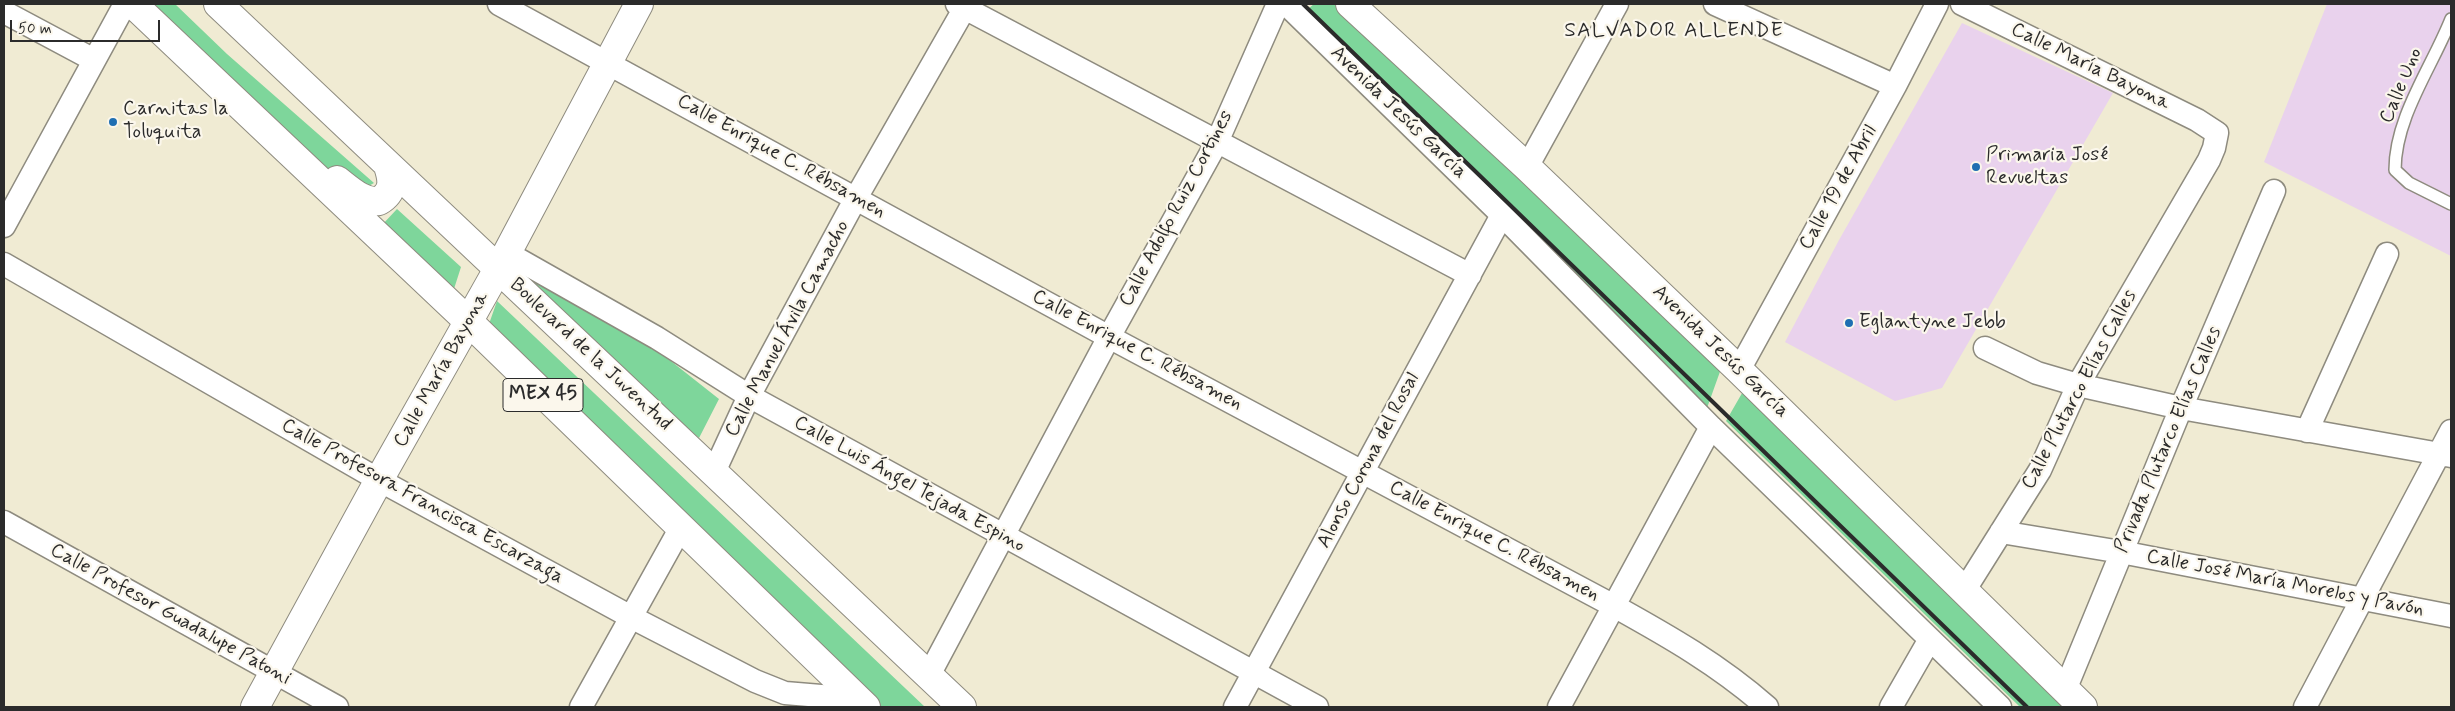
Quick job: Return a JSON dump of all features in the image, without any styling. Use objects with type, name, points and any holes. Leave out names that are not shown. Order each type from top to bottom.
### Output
[{"type":"main road","name":"MEX 45","points":[[133,4],[469,322],[861,703]]},
{"type":"main road","name":"Boulevard de la Juventud","points":[[218,4],[388,166],[503,261],[714,472],[962,707]]},
{"type":"main road","name":"Calle María Bayona","points":[[255,707],[379,480],[503,261],[639,4]]},
{"type":"main road","name":"Avenida Jesús García","points":[[1350,4],[1527,167],[1739,370],[2074,699]]},
{"type":"main road","points":[[218,86],[361,198],[372,202],[379,201],[388,194],[393,183],[388,166]]},
{"type":"street","points":[[4,226],[125,4]]},
{"type":"street","name":"Calle Enrique C. Rébsamen","points":[[500,4],[1109,337],[1614,606],[1684,645],[1736,680],[1767,707]]},
{"type":"street","name":"Calle Adolfo Ruiz Cortines","points":[[929,675],[1109,337],[1217,142],[1278,4]]},
{"type":"street","name":"Avenida Jesús García","points":[[1286,4],[1502,215],[1712,427],[2000,707]]},
{"type":"street","points":[[1527,167],[1617,4]]},
{"type":"street","points":[[1715,4],[1895,86]]},
{"type":"street","name":"Calle 19 de Abril","points":[[1739,370],[1895,86],[1936,4]]},
{"type":"street","name":"Calle María Bayona","points":[[1962,4],[2197,120],[2217,134]]},
{"type":"street","points":[[963,5],[1217,142],[1470,275]]},
{"type":"street","name":"Calle Manuel Ávila Camacho","points":[[714,472],[749,396],[963,5]]},
{"type":"street","points":[[4,12],[94,60]]},
{"type":"street","name":"Calle Plutarco Elías Calles","points":[[1964,591],[2040,470],[2078,385],[2209,160],[2217,134]]},
{"type":"street","name":"Privada Plutarco Elías Calles","points":[[2074,699],[2122,552],[2181,408],[2274,191]]},
{"type":"street","name":"Alonso Corona del Rosal","points":[[1235,707],[1502,215]]},
{"type":"street","points":[[2307,431],[2387,254]]},
{"type":"street","name":"Calle Luis Ángel Tejada Espino","points":[[503,261],[657,338],[749,396],[1253,674],[1317,707]]},
{"type":"street","name":"Calle Profesora Francisca Escarzaga","points":[[4,264],[379,480],[631,617],[755,681],[785,693],[861,703]]},
{"type":"street","points":[[1985,348],[2037,373],[2078,385],[2181,408],[2445,455]]},
{"type":"street","points":[[1559,707],[1712,427]]},
{"type":"street","points":[[2305,707],[2361,599],[2445,455],[2451,431]]},
{"type":"street","name":"Calle Profesor Guadalupe Patoni","points":[[4,522],[337,707]]},
{"type":"street","points":[[581,707],[680,529]]},
{"type":"street","name":"Calle José María Morelos y Pavón","points":[[2001,532],[2122,552],[2451,616]]},
{"type":"street","points":[[1891,707],[1930,639]]},
{"type":"lane","name":"Calle Uno","points":[[2450,25],[2401,134],[2395,154],[2395,170],[2409,183],[2451,204]]},
{"type":"shaded area","points":[[2327,4],[2451,4],[2451,256],[2264,162]]},
{"type":"shaded area","name":"Primaria José Revueltas","points":[[1962,23],[2113,93],[1942,388],[1895,401],[1785,342],[1839,240]]},
{"type":"green space","points":[[153,4],[175,4],[227,54],[374,183],[365,188],[317,163]]},
{"type":"green space","points":[[1314,4],[1334,4],[1722,366],[1707,408],[1308,9]]},
{"type":"green space","points":[[397,209],[461,267],[453,292],[382,225]]},
{"type":"green space","points":[[520,280],[545,281],[610,313],[719,399],[699,438]]},
{"type":"green space","points":[[497,301],[925,707],[880,707],[870,699],[489,324]]},
{"type":"green space","points":[[1745,388],[2074,707],[2020,707],[1726,421]]},
{"type":"railway","points":[[1303,4],[2027,707]]},
{"type":"place","name":"Carnitas la Toluquita","points":[[113,122]]},
{"type":"place","name":"Primaria José Revueltas","points":[[1976,167]]},
{"type":"place","name":"Eglantyne Jebb","points":[[1849,323]]},
{"type":"district","name":"SALVADOR ALLENDE","points":[[1674,32]]}]
